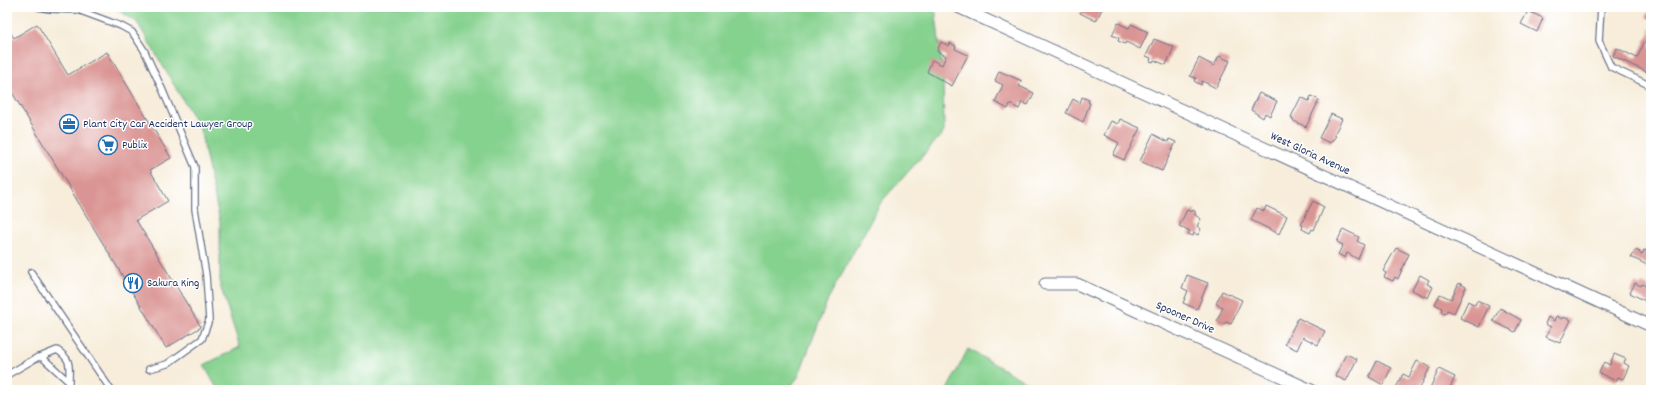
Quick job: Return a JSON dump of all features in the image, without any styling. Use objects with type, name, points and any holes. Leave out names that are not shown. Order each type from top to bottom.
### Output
[{"type":"street","name":"West Gloria Avenue","points":[[958,7],[1651,326]]},
{"type":"street","name":"Spooner Drive","points":[[1045,284],[1077,284],[1311,390]]},
{"type":"lane","points":[[38,7],[78,10],[121,26],[132,32],[144,50],[160,84],[195,167],[195,209],[206,275],[209,320],[202,339],[167,364],[149,369]]},
{"type":"lane","points":[[1601,7],[1599,41],[1611,67],[1651,86]]},
{"type":"lane","points":[[31,272],[111,390]]},
{"type":"lane","points":[[7,375],[38,357],[57,350],[66,357],[69,364],[69,382],[67,390]]},
{"type":"lane","points":[[38,357],[42,358],[69,382]]},
{"type":"green space","points":[[113,7],[935,7],[943,74],[944,132],[881,202],[828,299],[798,377],[788,390],[218,390],[204,365],[240,347],[220,285],[220,222],[200,129],[137,22]]},
{"type":"green space","points":[[968,349],[1040,390],[947,390]]},
{"type":"building","points":[[1073,7],[1103,7],[1096,21],[1080,13],[1081,11]]},
{"type":"building","points":[[1651,7],[1651,19],[1646,17]]},
{"type":"building","points":[[1528,11],[1543,18],[1537,32],[1521,24]]},
{"type":"building","points":[[1118,23],[1129,28],[1131,24],[1148,32],[1140,49],[1126,42],[1125,44],[1118,41],[1119,38],[1112,35]]},
{"type":"building","points":[[37,24],[68,75],[107,52],[171,158],[150,170],[168,201],[136,220],[201,327],[166,348],[7,84],[7,27],[14,38]]},
{"type":"building","points":[[1651,28],[1651,74],[1613,56],[1617,48],[1637,58]]},
{"type":"building","points":[[1154,39],[1174,47],[1166,65],[1154,60],[1153,62],[1150,61],[1151,58],[1146,56]]},
{"type":"building","points":[[941,42],[949,46],[950,43],[956,46],[955,49],[968,55],[952,86],[927,72],[932,60],[942,65],[946,56],[937,51]]},
{"type":"building","points":[[1219,56],[1230,61],[1216,88],[1202,81],[1201,85],[1194,81],[1196,78],[1190,76],[1199,58],[1214,66]]},
{"type":"building","points":[[999,71],[1022,81],[1019,86],[1034,93],[1028,105],[1022,102],[1019,109],[1010,104],[1008,109],[995,102],[1003,85],[995,81]]},
{"type":"building","points":[[1259,93],[1277,101],[1270,116],[1265,113],[1263,118],[1251,110]]},
{"type":"building","points":[[1311,96],[1319,100],[1306,127],[1292,120],[1293,118],[1291,117],[1301,97],[1309,101]]},
{"type":"building","points":[[1082,97],[1089,100],[1088,102],[1090,103],[1083,122],[1066,113],[1073,99],[1080,103]]},
{"type":"building","points":[[1331,114],[1342,119],[1334,135],[1336,136],[1330,143],[1319,138]]},
{"type":"building","points":[[1120,119],[1140,128],[1124,160],[1113,155],[1119,143],[1104,135],[1111,121],[1118,124]]},
{"type":"building","points":[[1153,134],[1168,142],[1169,139],[1176,142],[1162,171],[1140,161]]},
{"type":"building","points":[[1313,201],[1324,207],[1314,230],[1312,229],[1310,233],[1302,229],[1303,225],[1301,224]]},
{"type":"building","points":[[1266,206],[1287,216],[1279,234],[1251,220],[1257,208],[1264,211]]},
{"type":"building","points":[[1187,210],[1192,212],[1193,210],[1195,211],[1195,215],[1201,219],[1197,226],[1201,229],[1198,235],[1194,233],[1193,236],[1188,234],[1190,231],[1179,226]]},
{"type":"building","points":[[1343,229],[1359,237],[1357,241],[1364,245],[1358,259],[1347,253],[1345,258],[1338,254],[1343,245],[1337,242]]},
{"type":"building","points":[[1396,248],[1409,254],[1398,279],[1395,277],[1393,281],[1384,277],[1386,273],[1383,271]]},
{"type":"building","points":[[1635,250],[1640,252],[1642,255],[1644,250],[1651,253],[1651,267],[1631,257]]},
{"type":"building","points":[[1187,275],[1208,283],[1197,309],[1183,303],[1188,291],[1182,288]]},
{"type":"building","points":[[1420,275],[1429,280],[1427,284],[1433,287],[1428,298],[1412,290]]},
{"type":"building","points":[[1459,283],[1466,287],[1454,313],[1447,310],[1445,314],[1441,312],[1442,308],[1435,304],[1440,294],[1451,299]]},
{"type":"building","points":[[1635,283],[1651,288],[1651,304],[1630,293]]},
{"type":"building","points":[[1222,291],[1242,300],[1231,324],[1226,322],[1224,324],[1217,321],[1223,307],[1216,304]]},
{"type":"building","points":[[1477,300],[1489,306],[1479,327],[1460,318],[1468,301],[1475,305]]},
{"type":"building","points":[[1500,308],[1521,320],[1515,332],[1493,321]]},
{"type":"building","points":[[1556,316],[1562,319],[1563,317],[1571,320],[1560,343],[1546,337],[1551,327],[1545,324],[1548,317],[1554,321]]},
{"type":"building","points":[[1298,318],[1325,331],[1318,345],[1303,337],[1297,350],[1285,344]]},
{"type":"building","points":[[1346,354],[1357,359],[1346,381],[1335,376]]},
{"type":"building","points":[[1614,354],[1626,359],[1624,363],[1629,366],[1623,379],[1618,377],[1616,381],[1599,373],[1604,362],[1610,365]]},
{"type":"building","points":[[1377,361],[1391,368],[1383,385],[1369,377]]},
{"type":"building","points":[[1417,361],[1430,367],[1419,390],[1400,390],[1396,388],[1403,374],[1409,377]]},
{"type":"building","points":[[1439,369],[1455,377],[1449,390],[1429,390]]},
{"type":"place","name":"Plant City Car Accident Lawyer Group","points":[[69,124]]},
{"type":"place","name":"Publix","points":[[108,145]]},
{"type":"place","name":"Sakura King","points":[[133,283]]}]
